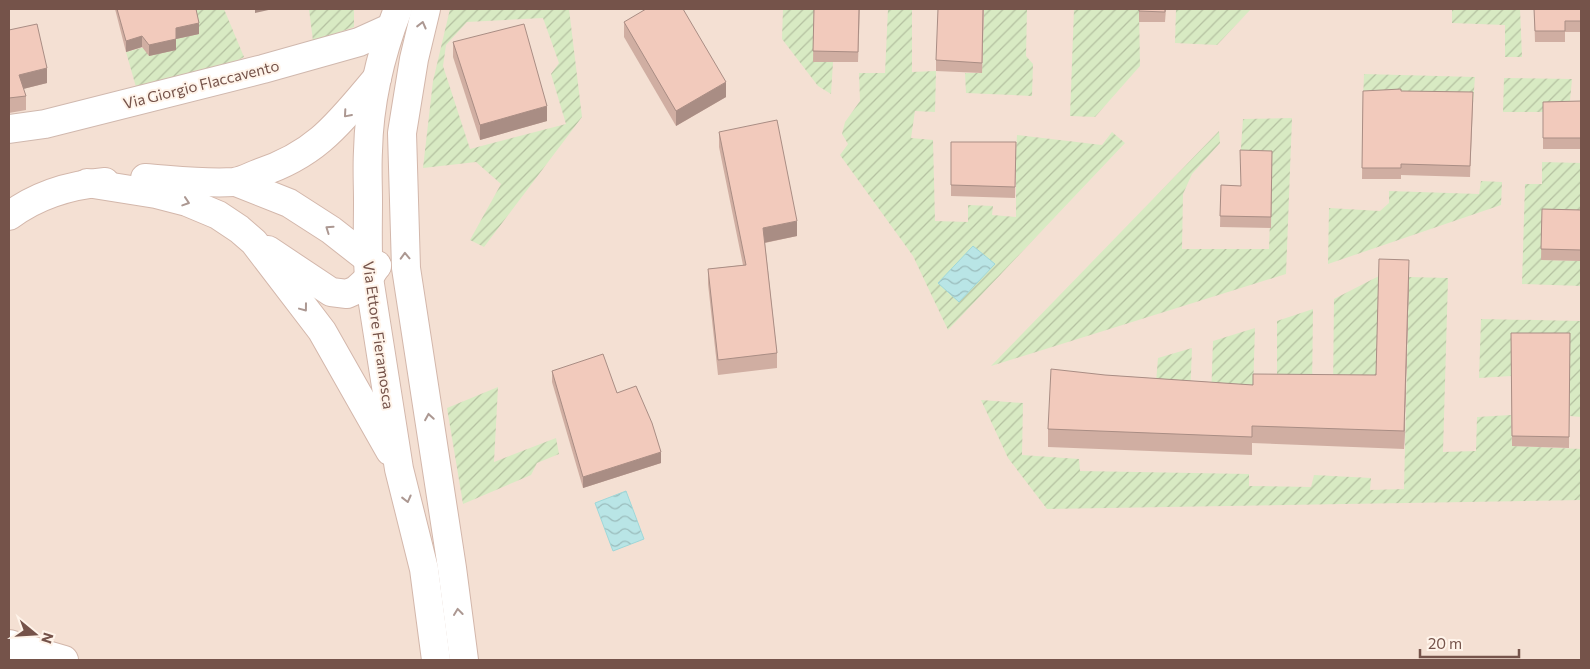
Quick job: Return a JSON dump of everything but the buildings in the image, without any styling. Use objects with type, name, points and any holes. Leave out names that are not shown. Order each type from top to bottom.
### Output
[{"type":"main road","points":[[426,9],[414,59],[402,133],[406,268],[464,660]]},
{"type":"main road","name":"Via Ettore Fieramosca","points":[[394,18],[378,77],[368,150],[371,267],[400,469],[424,569],[436,660]]},
{"type":"main road","name":"Via Giorgio Flaccavento","points":[[9,129],[45,124],[359,42],[394,18]]},
{"type":"main road","points":[[87,184],[156,194],[187,202],[218,215],[254,242],[331,292],[348,294],[356,290],[371,267],[383,239],[383,166],[391,101],[414,59]]},
{"type":"main road","points":[[9,216],[20,208],[53,192],[87,184],[144,178],[190,182],[236,182],[268,171],[300,156],[330,133],[378,77]]},
{"type":"main road","points":[[236,182],[289,203],[331,230],[389,286],[406,416],[442,503]]},
{"type":"main road","points":[[254,242],[322,331],[400,469]]},
{"type":"main road","points":[[9,644],[64,660]]},
{"type":"shaded area","points":[[9,9],[1581,9],[1581,660],[9,660]]},
{"type":"green space","points":[[194,9],[224,9],[244,57],[231,64],[136,87],[126,52],[176,39]]},
{"type":"green space","points":[[309,9],[354,9],[354,27],[313,41]]},
{"type":"green space","points":[[450,9],[569,9],[582,117],[484,247],[470,240],[501,184],[476,162],[423,168],[433,81]],"holes":[[[543,18],[559,63],[551,74],[566,124],[470,149],[443,66],[446,45],[467,22]]]},
{"type":"green space","points":[[783,9],[814,9],[833,62],[831,94],[818,86],[782,39]]},
{"type":"green space","points":[[888,9],[912,9],[912,72],[936,71],[935,112],[915,111],[911,138],[933,140],[935,221],[968,222],[968,205],[993,206],[992,215],[1016,217],[1017,135],[1102,145],[1112,132],[1125,143],[948,330],[913,256],[840,155],[848,144],[842,134],[845,122],[860,101],[859,73],[885,73]]},
{"type":"green space","points":[[984,9],[1027,9],[1026,56],[1033,64],[1032,96],[966,93],[965,73],[982,73]]},
{"type":"green space","points":[[1074,9],[1139,9],[1140,66],[1095,117],[1070,116]]},
{"type":"green space","points":[[1176,9],[1251,9],[1217,45],[1175,43]]},
{"type":"green space","points":[[1452,9],[1520,9],[1522,57],[1505,57],[1505,25],[1452,23]]},
{"type":"green space","points":[[1364,74],[1475,77],[1473,103],[1363,102]]},
{"type":"green space","points":[[1504,78],[1572,79],[1569,112],[1503,112]]},
{"type":"green space","points":[[1292,118],[1286,274],[991,366],[1219,131],[1220,143],[1192,174],[1183,194],[1182,249],[1269,249],[1272,162],[1240,161],[1243,119]]},
{"type":"green space","points":[[1542,162],[1581,163],[1581,221],[1541,260],[1581,261],[1581,286],[1522,284],[1525,184],[1542,184]]},
{"type":"green space","points":[[1481,181],[1502,182],[1501,205],[1328,264],[1329,208],[1380,211],[1389,203],[1389,191],[1479,194]]},
{"type":"green space","points":[[1379,276],[1376,392],[1333,392],[1334,299]]},
{"type":"green space","points":[[1409,277],[1448,278],[1443,452],[1476,451],[1477,417],[1511,415],[1512,446],[1581,449],[1581,500],[1047,509],[1008,458],[981,400],[1023,403],[1022,455],[1079,459],[1080,471],[1249,474],[1249,486],[1311,487],[1314,475],[1371,478],[1370,490],[1404,489]]},
{"type":"green space","points":[[1313,309],[1312,392],[1277,391],[1277,321]]},
{"type":"green space","points":[[1481,319],[1581,321],[1581,417],[1570,416],[1570,344],[1512,344],[1511,376],[1479,378]]},
{"type":"green space","points":[[1255,328],[1253,391],[1211,400],[1213,341]]},
{"type":"green space","points":[[1192,348],[1190,398],[1155,395],[1158,358]]},
{"type":"green space","points":[[498,387],[494,462],[556,438],[559,454],[537,463],[531,475],[463,504],[447,408]]},
{"type":"water","points":[[973,246],[995,264],[959,302],[938,283]]},
{"type":"water","points":[[626,491],[644,539],[613,551],[595,503]]}]
